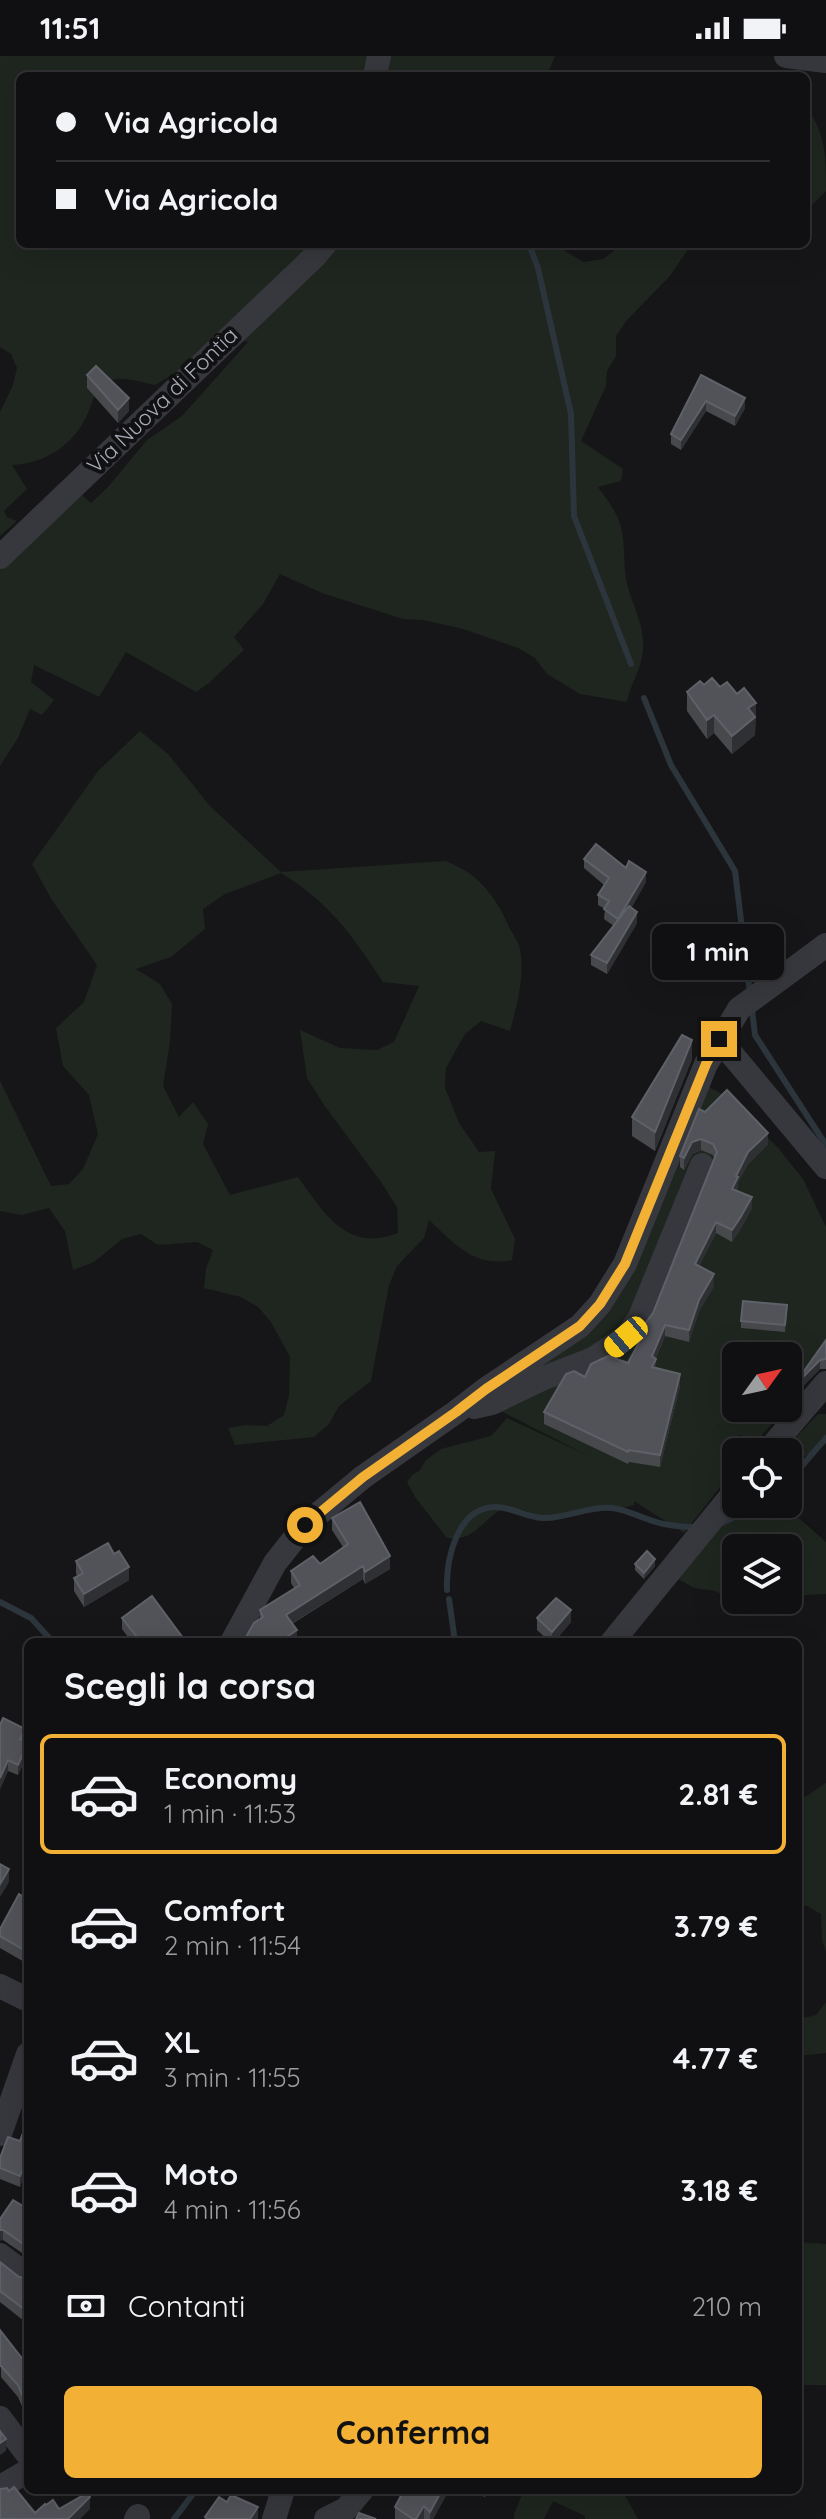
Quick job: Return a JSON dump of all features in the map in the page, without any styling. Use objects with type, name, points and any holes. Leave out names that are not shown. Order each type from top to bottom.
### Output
[{"type":"street","points":[[786,56],[826,61]]},
{"type":"street","name":"Via Nuova di Fontia","points":[[0,557],[322,248]]},
{"type":"street","points":[[234,1638],[275,1563],[305,1525],[363,1477],[580,1326],[600,1304],[625,1264],[719,1039],[739,1009],[826,945]]},
{"type":"street","points":[[719,1039],[826,1167]]},
{"type":"street","points":[[456,1412],[492,1403],[593,1359],[626,1337],[639,1319],[702,1165]]},
{"type":"street","points":[[779,1438],[826,1383]]},
{"type":"street","points":[[615,1638],[722,1507]]},
{"type":"street","points":[[0,1986],[24,1998]]},
{"type":"street","points":[[0,2134],[24,2065]]},
{"type":"street","points":[[0,2255],[24,2273]]},
{"type":"street","points":[[0,2418],[24,2450]]},
{"type":"street","points":[[0,2487],[24,2473]]},
{"type":"street","points":[[274,2519],[282,2494]]},
{"type":"street","points":[[326,2519],[346,2509],[359,2494]]},
{"type":"shaded area","points":[[0,56],[555,56],[549,72],[16,72],[16,248],[560,248],[584,262],[603,259],[618,248],[689,248],[669,277],[627,320],[616,336],[616,356],[607,371],[606,386],[581,441],[623,469],[621,481],[598,487],[621,525],[626,579],[642,631],[642,657],[627,702],[580,694],[547,674],[535,658],[518,648],[463,629],[403,619],[322,593],[280,574],[263,604],[234,637],[244,650],[196,692],[126,652],[99,697],[34,665],[31,682],[54,700],[42,715],[30,709],[18,738],[0,766],[0,564],[79,492],[91,503],[147,440],[182,416],[248,342],[235,338],[155,385],[122,379],[107,382],[96,394],[81,426],[66,444],[46,457],[12,465],[27,489],[4,511],[7,517],[17,521],[0,536],[0,412],[17,368],[11,354],[0,347]]},
{"type":"shaded area","points":[[810,113],[824,146],[826,191],[810,207]]},
{"type":"shaded area","points":[[140,731],[168,754],[210,806],[281,872],[445,861],[467,872],[484,886],[498,905],[519,946],[521,980],[510,1031],[481,1021],[465,1034],[446,1068],[445,1088],[459,1123],[479,1152],[495,1151],[491,1189],[515,1239],[512,1260],[499,1262],[476,1257],[456,1245],[429,1220],[424,1238],[397,1266],[389,1285],[371,1381],[339,1406],[329,1424],[314,1437],[235,1445],[228,1428],[267,1426],[284,1415],[289,1396],[290,1357],[271,1322],[258,1307],[241,1297],[204,1288],[206,1269],[213,1250],[197,1242],[158,1245],[141,1234],[122,1239],[94,1262],[73,1270],[65,1231],[49,1208],[22,1215],[0,1211],[0,1081],[51,1186],[69,1184],[83,1169],[98,1134],[89,1095],[63,1066],[56,1028],[84,1002],[97,965],[52,900],[32,864],[98,771]],"holes":[[[281,873],[339,921],[383,982],[419,986],[394,1042],[377,1050],[340,1048],[300,1030],[307,1078],[397,1207],[398,1233],[380,1238],[351,1234],[339,1226],[298,1177],[230,1195],[203,1144],[208,1124],[193,1102],[179,1117],[163,1086],[172,1004],[160,984],[136,969],[171,957],[205,929],[203,909],[225,894]]]},
{"type":"shaded area","points":[[707,1086],[728,1097],[779,1149],[803,1179],[826,1227],[826,1359],[802,1388],[802,1342],[722,1342],[722,1422],[773,1422],[760,1438],[739,1435],[722,1438],[722,1485],[684,1533],[634,1501],[634,1505],[614,1510],[583,1509],[553,1521],[543,1520],[524,1510],[502,1509],[471,1534],[447,1538],[407,1482],[426,1460],[441,1449],[491,1436],[507,1418],[589,1456],[493,1407],[491,1394],[593,1326]]},
{"type":"shaded area","points":[[818,1414],[826,1414],[826,1444],[802,1458],[802,1438],[795,1438]]},
{"type":"shaded area","points":[[729,1518],[799,1518],[826,1542],[826,1594],[802,1595],[802,1534],[722,1534],[722,1594],[694,1588],[675,1577]]},
{"type":"shaded area","points":[[826,1783],[826,1952],[822,1940],[821,1914],[802,1905],[802,1797]]},
{"type":"shaded area","points":[[826,2002],[826,2053],[802,2056],[802,2018],[816,2015]]},
{"type":"shaded area","points":[[802,2242],[826,2244],[826,2385],[802,2385]]},
{"type":"shaded area","points":[[522,2494],[624,2494],[638,2519],[585,2519],[585,2516],[553,2501],[544,2519],[514,2519]]},
{"type":"building","points":[[96,366],[129,398],[118,410],[87,375]]},
{"type":"building","points":[[701,375],[745,398],[735,416],[706,401],[681,440],[671,434]]},
{"type":"building","points":[[712,678],[720,687],[727,682],[737,694],[744,688],[756,703],[748,708],[755,717],[732,736],[714,715],[707,720],[687,692],[700,681],[704,685]]},
{"type":"building","points":[[596,844],[626,868],[629,861],[646,872],[618,919],[604,909],[609,901],[598,895],[609,878],[584,859]]},
{"type":"building","points":[[629,906],[637,912],[607,963],[591,955]]},
{"type":"building","points":[[682,1035],[692,1040],[655,1132],[632,1117]]},
{"type":"building","points":[[727,1090],[768,1133],[748,1152],[732,1189],[752,1197],[732,1230],[716,1222],[695,1264],[714,1274],[699,1300],[689,1330],[665,1325],[652,1356],[656,1359],[652,1367],[680,1374],[660,1455],[628,1452],[544,1412],[566,1374],[574,1371],[585,1377],[591,1364],[608,1356],[628,1363],[647,1327],[644,1325],[653,1313],[717,1152],[713,1144],[701,1139],[692,1142],[684,1158],[680,1156],[699,1109],[705,1112]]},
{"type":"building","points":[[743,1301],[787,1305],[785,1325],[741,1321]]},
{"type":"building","points":[[826,1340],[826,1359],[820,1360],[804,1376],[802,1374]]},
{"type":"building","points":[[360,1502],[390,1556],[365,1572],[363,1566],[286,1615],[297,1630],[285,1638],[247,1638],[254,1623],[263,1617],[260,1610],[300,1585],[291,1571],[313,1556],[320,1564],[348,1544],[332,1518]]},
{"type":"building","points":[[108,1543],[114,1554],[119,1551],[129,1567],[84,1594],[74,1578],[83,1573],[76,1561]]},
{"type":"building","points":[[647,1551],[655,1559],[644,1573],[635,1564]]},
{"type":"building","points":[[152,1596],[183,1638],[136,1638],[122,1618]]},
{"type":"building","points":[[556,1598],[571,1610],[552,1632],[537,1618]]},
{"type":"building","points":[[3,1718],[24,1728],[20,1739],[24,1741],[24,1752],[18,1765],[8,1760],[0,1778],[0,1725]]},
{"type":"building","points":[[0,1864],[9,1869],[0,1884]]},
{"type":"building","points":[[19,1894],[24,1897],[24,1950],[0,1936],[0,1929]]},
{"type":"building","points":[[24,2130],[24,2166],[20,2176],[0,2168],[0,2158],[8,2137],[20,2141]]},
{"type":"building","points":[[13,2200],[24,2207],[24,2244],[0,2230],[0,2219]]},
{"type":"building","points":[[0,2262],[24,2278],[24,2309],[0,2291]]},
{"type":"building","points":[[0,2330],[24,2361],[24,2399],[18,2385],[0,2366]]},
{"type":"building","points":[[14,2487],[35,2513],[53,2500],[59,2509],[85,2494],[90,2497],[68,2519],[0,2519],[0,2489],[7,2488],[9,2491]]},
{"type":"building","points":[[402,2494],[440,2494],[430,2512],[424,2506],[416,2519],[395,2507]]},
{"type":"building","points":[[231,2495],[258,2507],[250,2519],[205,2517],[219,2497],[227,2502]]},
{"type":"building","points":[[359,2513],[376,2519],[356,2519]]},
{"type":"waterway","points":[[530,248],[538,268],[571,414],[574,516],[631,664]]},
{"type":"waterway","points":[[644,698],[671,765],[735,871],[750,994]]},
{"type":"waterway","points":[[752,1009],[755,1035],[826,1145]]},
{"type":"waterway","points":[[802,1466],[826,1438]]},
{"type":"waterway","points":[[447,1590],[456,1538],[471,1516],[482,1509],[502,1507],[544,1518],[612,1508],[659,1523],[696,1527]]},
{"type":"waterway","points":[[722,1523],[732,1518]]},
{"type":"waterway","points":[[449,1599],[454,1638]]},
{"type":"waterway","points":[[0,1602],[31,1618],[49,1638]]},
{"type":"waterway","points":[[174,2519],[193,2494]]},
{"type":"route","points":[[305,1525],[363,1477],[580,1326],[600,1304],[625,1264],[719,1039]]}]
